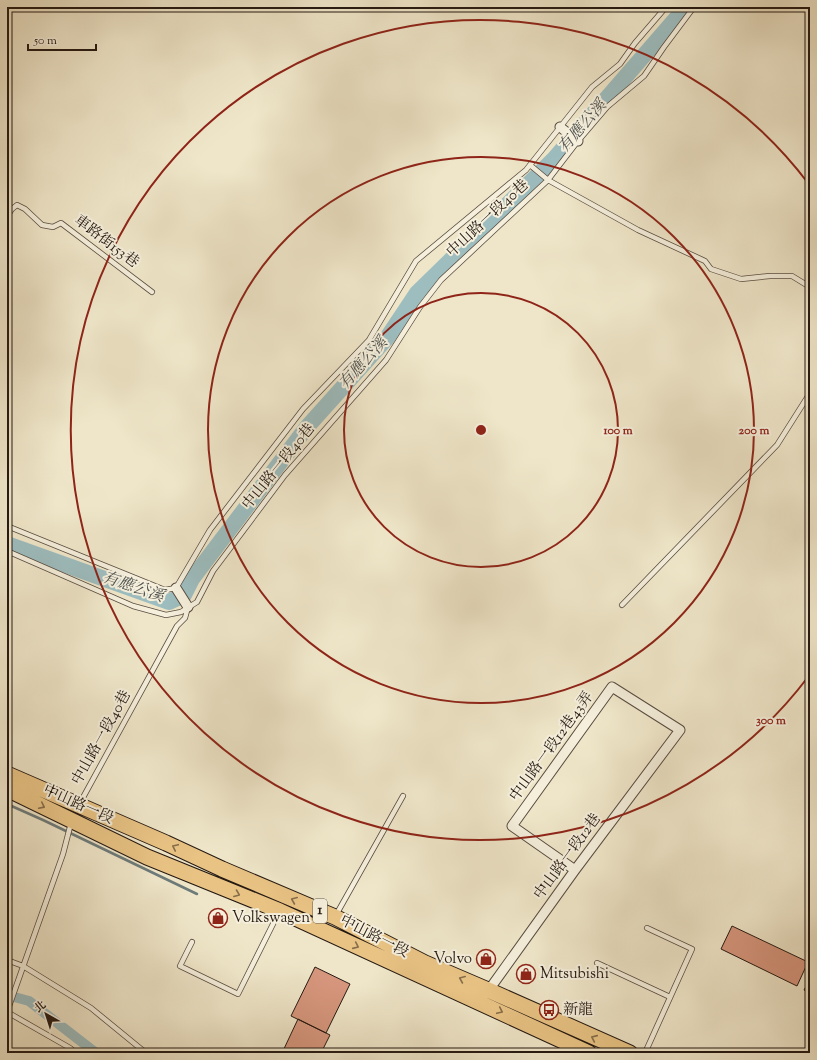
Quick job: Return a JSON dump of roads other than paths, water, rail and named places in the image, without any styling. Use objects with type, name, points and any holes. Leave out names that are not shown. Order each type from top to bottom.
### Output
[{"type":"main road","name":"中山路一段","points":[[7,774],[335,917],[425,963],[589,1053]]},
{"type":"main road","name":"中山路一段","points":[[7,789],[147,857],[485,996],[630,1053]]},
{"type":"main road","points":[[215,884],[222,869]]},
{"type":"street","points":[[560,127],[578,141]]},
{"type":"street","points":[[176,588],[188,608]]},
{"type":"street","name":"中山路一段12巷43弄","points":[[575,870],[512,826],[612,687],[680,730]]},
{"type":"street","name":"中山路一段12巷","points":[[485,996],[575,870],[680,730]]},
{"type":"lane","name":"中山路一段40巷","points":[[176,588],[210,530],[303,409],[369,340],[416,261],[526,170],[592,87],[620,64],[635,43],[666,7]]},
{"type":"lane","name":"中山路一段40巷","points":[[79,805],[177,626],[185,618],[188,608],[197,602],[213,571],[285,474],[386,360],[420,307],[441,280],[467,254],[548,180],[607,107],[644,76],[694,7]]},
{"type":"lane","points":[[530,165],[548,180]]},
{"type":"lane","name":"中山路一段40巷","points":[[548,180],[610,213],[638,230],[704,260],[711,269],[741,279],[770,276],[792,276],[810,287]]},
{"type":"lane","name":"車路街153巷","points":[[7,216],[17,205],[25,209],[42,224],[53,227],[61,223],[152,292]]},
{"type":"lane","points":[[622,605],[777,445],[810,393]]},
{"type":"lane","points":[[7,526],[165,590],[176,588]]},
{"type":"lane","points":[[7,551],[133,606],[166,615],[181,612],[188,608]]},
{"type":"lane","points":[[335,917],[403,796]]},
{"type":"lane","points":[[72,820],[63,854],[8,1011],[76,1053]]},
{"type":"lane","points":[[192,942],[180,966],[238,994],[280,911]]},
{"type":"lane","points":[[645,1053],[692,949],[647,928]]},
{"type":"lane","points":[[7,960],[23,966],[91,1008],[146,1053]]},
{"type":"lane","points":[[597,963],[670,997]]},
{"type":"waterway","name":"有應公溪","points":[[7,544],[169,602],[184,595],[192,579],[307,427],[387,338],[417,293],[554,159],[686,7]]},
{"type":"waterway","points":[[7,804],[197,894]]},
{"type":"waterway","points":[[7,995],[29,1001],[96,1053]]},
{"type":"place","name":"Volkswagen","points":[[218,918]]},
{"type":"place","name":"Volvo","points":[[486,959]]},
{"type":"place","name":"Mitsubishi","points":[[526,974]]},
{"type":"place","name":"新龍","points":[[549,1010]]}]
